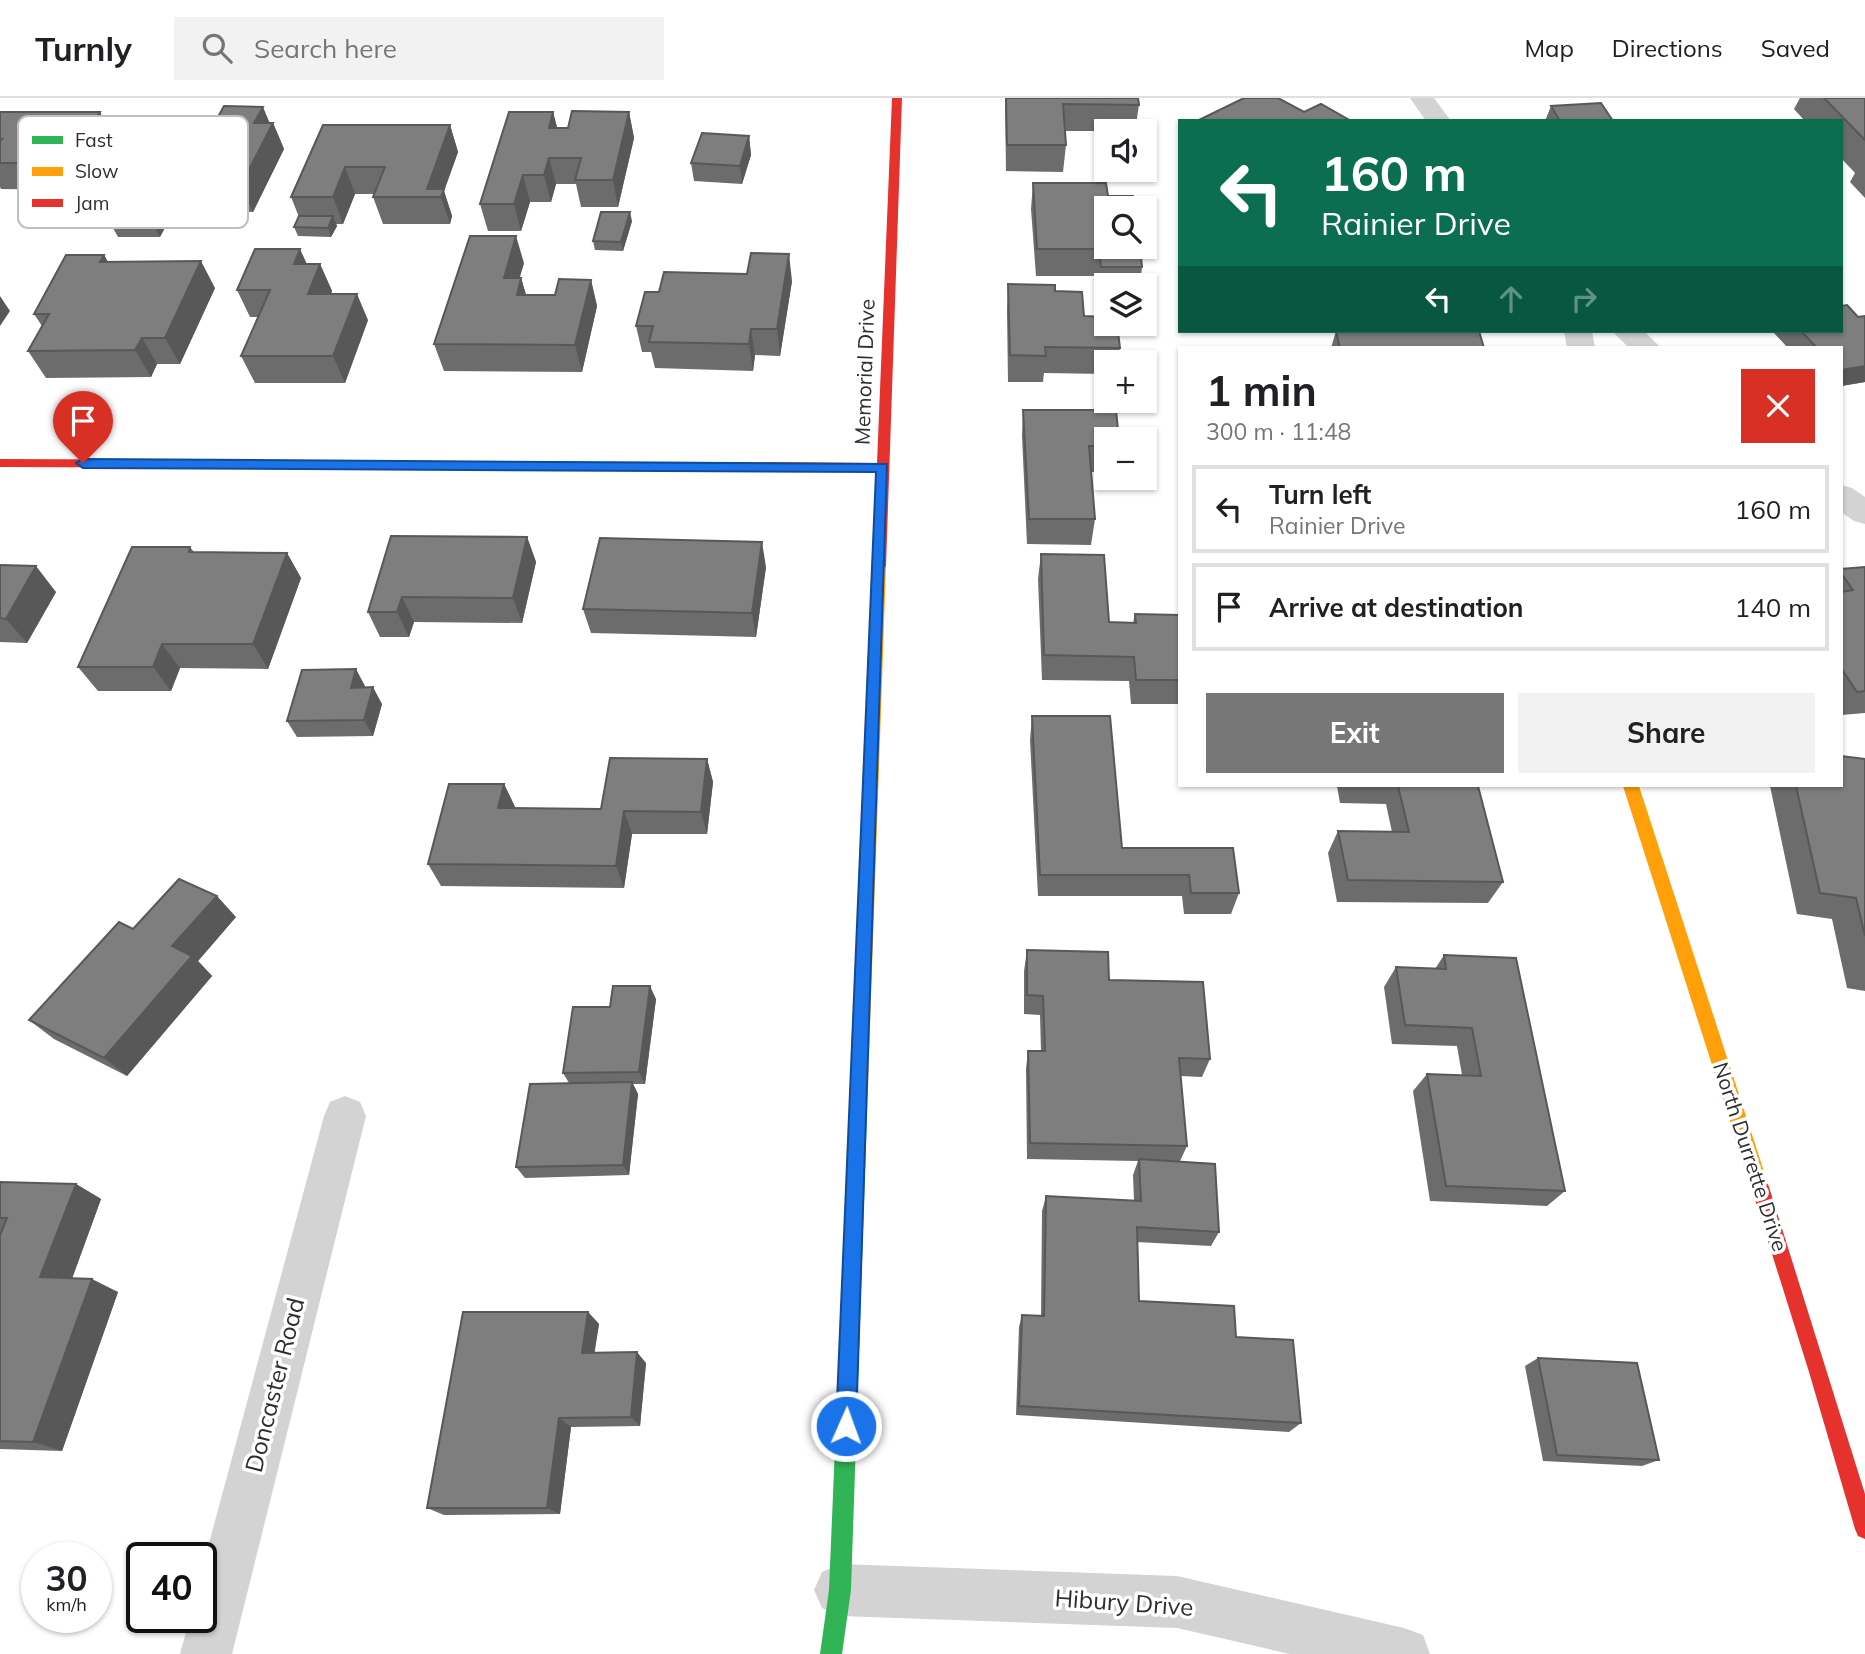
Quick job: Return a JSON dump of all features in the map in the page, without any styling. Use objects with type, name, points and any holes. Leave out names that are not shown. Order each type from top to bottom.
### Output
[{"type":"street","name":"Memorial Drive","points":[[831,1654],[840,1590],[898,98]]},
{"type":"street","points":[[1422,98],[1438,119]]},
{"type":"street","points":[[1628,333],[1645,346]]},
{"type":"street","points":[[0,463],[882,467]]},
{"type":"street","points":[[1843,497],[1865,513]]},
{"type":"street","name":"North Durrette Drive","points":[[1631,787],[1815,1358],[1865,1530]]},
{"type":"street","name":"Doncaster Road","points":[[206,1654],[345,1115]]},
{"type":"street","name":"Hibury Drive","points":[[840,1590],[1177,1602],[1404,1654]]},
{"type":"building","points":[[1006,98],[1138,98],[1139,105],[1063,104],[1066,145],[1007,145]]},
{"type":"building","points":[[1244,98],[1278,98],[1304,112],[1321,104],[1347,119],[1201,119]]},
{"type":"building","points":[[1824,98],[1865,98],[1865,140]]},
{"type":"building","points":[[1601,103],[1612,119],[1559,119],[1551,106]]},
{"type":"building","points":[[224,106],[263,107],[254,123],[273,123],[248,171],[248,116],[218,116]]},
{"type":"building","points":[[572,111],[629,112],[613,180],[575,180],[581,158],[549,158],[544,175],[523,175],[514,204],[480,204],[509,112],[553,112],[549,128],[568,128]]},
{"type":"building","points":[[0,112],[100,112],[97,116],[18,116],[18,163],[0,163]]},
{"type":"building","points":[[323,125],[450,125],[427,189],[444,189],[441,197],[373,197],[385,167],[345,167],[333,197],[291,197]]},
{"type":"building","points":[[702,133],[749,136],[740,166],[691,163]]},
{"type":"building","points":[[1033,183],[1106,183],[1108,196],[1094,196],[1094,249],[1037,249]]},
{"type":"building","points":[[601,212],[630,212],[621,242],[593,241]]},
{"type":"building","points":[[299,216],[333,216],[328,228],[294,227]]},
{"type":"building","points":[[470,236],[516,236],[504,278],[521,278],[517,295],[555,295],[559,279],[591,280],[575,345],[434,344]]},
{"type":"building","points":[[255,249],[300,249],[294,264],[320,264],[308,294],[357,294],[333,356],[241,356],[270,290],[237,290]]},
{"type":"building","points":[[751,253],[789,254],[777,329],[751,329],[749,344],[649,342],[653,326],[636,326],[645,292],[659,292],[664,272],[747,274]]},
{"type":"building","points":[[66,255],[104,255],[100,262],[201,261],[165,338],[142,338],[135,350],[28,351],[49,314],[34,314]]},
{"type":"building","points":[[1100,259],[1141,259],[1142,267],[1101,267]]},
{"type":"building","points":[[1008,284],[1055,285],[1055,291],[1082,292],[1084,316],[1094,316],[1094,336],[1118,336],[1120,348],[1045,347],[1046,356],[1010,355]]},
{"type":"building","points":[[1847,305],[1858,317],[1865,316],[1865,366],[1843,370],[1843,346],[1815,346],[1803,333],[1843,333],[1843,306]]},
{"type":"building","points":[[1336,333],[1480,333],[1483,346],[1340,346]]},
{"type":"building","points":[[1023,410],[1094,410],[1094,413],[1116,413],[1118,427],[1094,427],[1094,446],[1089,446],[1095,519],[1029,519]]},
{"type":"building","points":[[391,536],[527,537],[513,598],[402,597],[397,612],[368,612]]},
{"type":"building","points":[[600,538],[762,542],[752,613],[583,609]]},
{"type":"building","points":[[132,547],[190,547],[189,552],[287,553],[253,644],[162,644],[153,667],[78,667]]},
{"type":"building","points":[[1041,554],[1104,555],[1109,622],[1136,623],[1135,614],[1178,615],[1178,680],[1136,680],[1134,657],[1044,655]]},
{"type":"building","points":[[0,565],[36,566],[6,619],[0,618]]},
{"type":"building","points":[[1865,567],[1865,691],[1857,692],[1843,671],[1843,592],[1853,590],[1843,576],[1843,569]]},
{"type":"building","points":[[356,669],[351,688],[373,687],[364,720],[287,721],[302,670]]},
{"type":"building","points":[[1032,716],[1110,716],[1122,848],[1233,848],[1239,893],[1191,893],[1189,875],[1040,875]]},
{"type":"building","points":[[1843,756],[1865,759],[1865,936],[1856,898],[1820,893],[1796,787],[1843,787]]},
{"type":"building","points":[[610,758],[707,759],[701,812],[624,811],[616,866],[428,864],[449,784],[504,784],[498,808],[601,809]]},
{"type":"building","points":[[1398,787],[1478,787],[1503,882],[1348,880],[1338,831],[1409,832]]},
{"type":"building","points":[[179,879],[217,896],[172,946],[192,956],[104,1058],[29,1020],[119,922],[133,929]]},
{"type":"building","points":[[1027,950],[1108,952],[1109,980],[1203,982],[1210,1059],[1179,1058],[1187,1146],[1030,1143],[1028,1051],[1045,1051],[1043,996],[1027,995]]},
{"type":"building","points":[[1444,955],[1516,958],[1565,1191],[1446,1186],[1427,1074],[1481,1076],[1472,1028],[1405,1025],[1396,967],[1446,969]]},
{"type":"building","points":[[613,986],[650,986],[639,1072],[563,1073],[573,1007],[610,1007]]},
{"type":"building","points":[[632,1082],[623,1165],[516,1167],[530,1084]]},
{"type":"building","points":[[1139,1159],[1215,1164],[1219,1232],[1137,1227],[1139,1301],[1234,1306],[1236,1337],[1293,1340],[1301,1423],[1019,1406],[1022,1315],[1044,1316],[1046,1196],[1141,1201]]},
{"type":"building","points":[[0,1182],[76,1184],[40,1277],[92,1279],[33,1442],[0,1441],[0,1235],[7,1218],[0,1218]]},
{"type":"building","points":[[463,1312],[588,1312],[582,1353],[637,1352],[631,1417],[559,1418],[547,1508],[427,1508]]},
{"type":"building","points":[[1538,1358],[1637,1363],[1659,1460],[1557,1455]]},
{"type":"traffic: fast","points":[[467,465],[747,466]]},
{"type":"traffic: fast","points":[[831,1654],[840,1590],[858,1113]]},
{"type":"traffic: slow","points":[[858,1113],[879,566]]},
{"type":"traffic: slow","points":[[1631,787],[1760,1187]]},
{"type":"traffic: jam","points":[[879,566],[897,98]]},
{"type":"traffic: jam","points":[[0,463],[467,465]]},
{"type":"traffic: jam","points":[[747,466],[882,467]]},
{"type":"traffic: jam","points":[[1760,1187],[1819,1372],[1865,1529]]},
{"type":"route","points":[[83,463],[882,467],[846,1426]]}]
